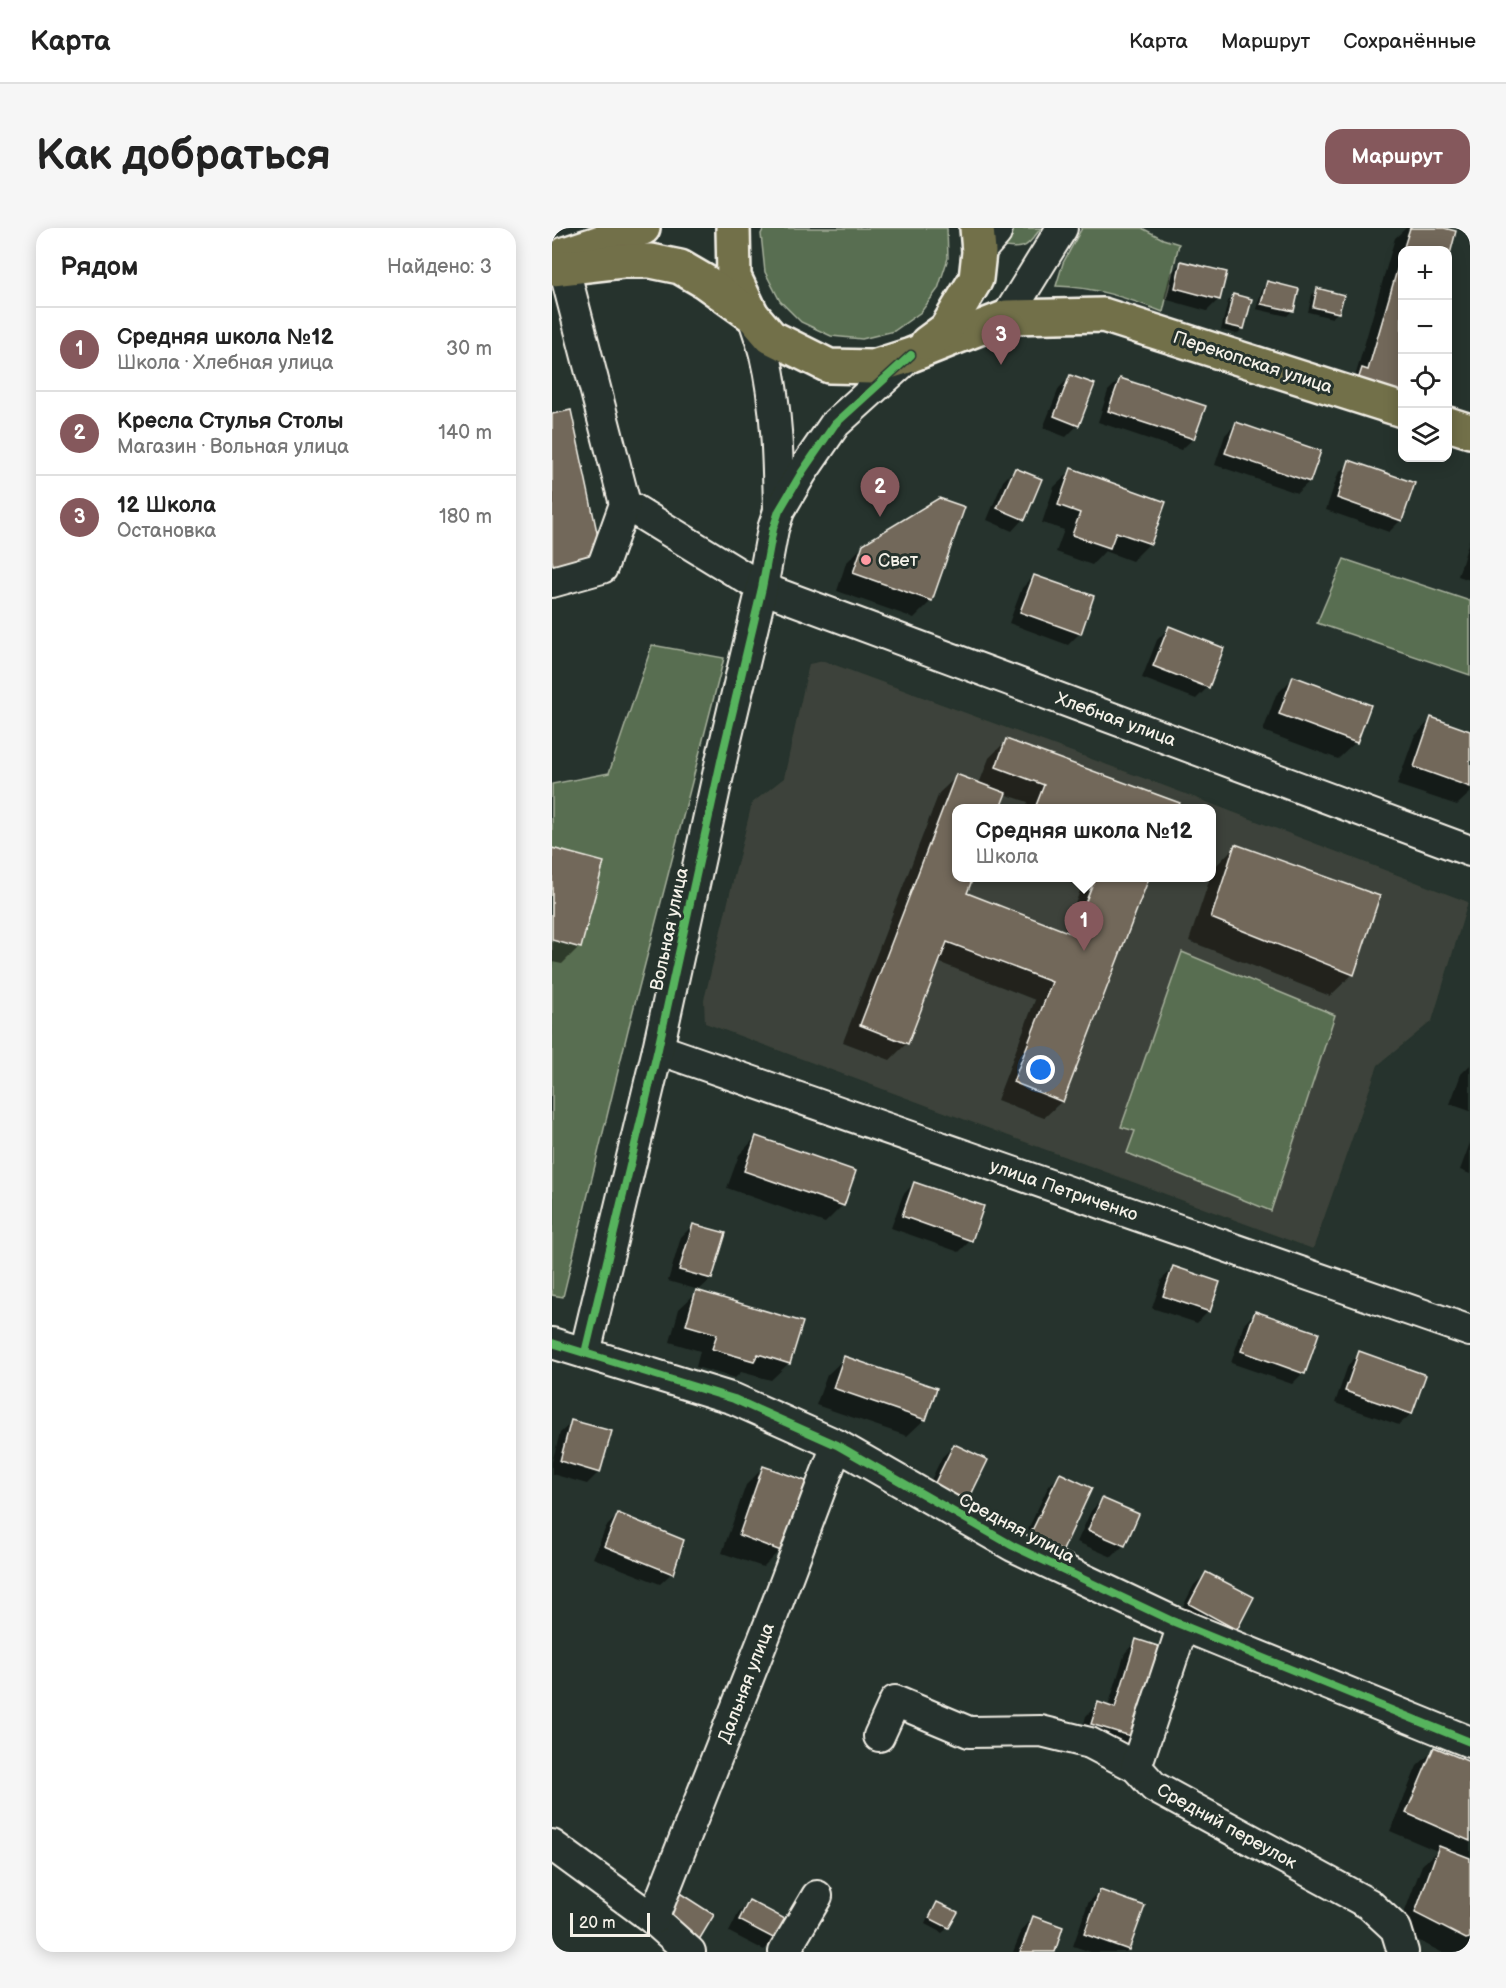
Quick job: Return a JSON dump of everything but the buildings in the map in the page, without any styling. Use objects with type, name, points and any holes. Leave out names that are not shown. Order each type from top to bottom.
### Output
[{"type":"main road","points":[[556,265],[643,228]]},
{"type":"main road","points":[[733,228],[734,276],[753,316]]},
{"type":"main road","points":[[911,355],[946,329],[976,279],[985,236]]},
{"type":"main road","points":[[556,265],[651,261],[680,267],[753,316],[771,337],[829,366],[873,367],[911,355],[1007,317]]},
{"type":"main road","name":"Перекопская улица","points":[[1007,317],[1103,315],[1398,409]]},
{"type":"main road","points":[[1452,425],[1470,431]]},
{"type":"street","points":[[1007,317],[1062,228]]},
{"type":"street","points":[[552,582],[602,568],[624,504],[556,265]]},
{"type":"street","points":[[753,316],[765,355],[772,395],[778,450],[779,511]]},
{"type":"street","points":[[779,511],[835,424],[911,355]]},
{"type":"street","name":"Хлебная улица","points":[[624,504],[762,588],[1470,851]]},
{"type":"street","name":"Вольная улица","points":[[585,1353],[658,1049],[723,752],[762,588],[773,529],[779,511]]},
{"type":"street","name":"улица Петриченко","points":[[658,1049],[1470,1331]]},
{"type":"street","points":[[552,1335],[574,1329],[598,1298]]},
{"type":"street","points":[[598,1298],[605,1338],[619,1363]]},
{"type":"street","name":"Средняя улица","points":[[552,1343],[735,1399],[837,1445],[1013,1546],[1183,1625],[1470,1742]]},
{"type":"street","name":"Дальняя улица","points":[[653,1919],[837,1445]]},
{"type":"street","points":[[1136,1767],[1183,1625]]},
{"type":"street","name":"Средний переулок","points":[[879,1736],[895,1701],[969,1732],[1041,1731],[1090,1743],[1136,1767],[1154,1788],[1369,1904],[1396,1929],[1404,1952]]},
{"type":"street","points":[[552,1845],[653,1919],[690,1952]]},
{"type":"street","points":[[784,1952],[817,1896]]},
{"type":"shaded area","points":[[824,661],[1212,804],[952,804],[952,882],[1216,882],[1216,806],[1468,902],[1432,1021],[1378,1065],[1313,1249],[705,1023],[704,1000],[752,803],[784,778],[809,664]]},
{"type":"green space","points":[[764,228],[947,228],[948,258],[938,289],[921,312],[894,331],[862,339],[831,336],[801,322],[780,301],[765,272],[761,234]]},
{"type":"green space","points":[[1011,228],[1041,228],[1033,239],[1018,248],[1005,247]]},
{"type":"green space","points":[[1082,228],[1142,228],[1179,244],[1163,312],[1111,294],[1056,286],[1063,263]]},
{"type":"green space","points":[[1344,559],[1470,601],[1470,675],[1317,623]]},
{"type":"green space","points":[[652,645],[724,658],[628,1030],[563,1297],[552,1295],[552,784],[609,773]]},
{"type":"green space","points":[[1182,952],[1335,1015],[1271,1211],[1127,1153],[1135,1131],[1121,1127]]},
{"type":"cycle path","points":[[585,1353],[658,1049],[723,752],[762,588],[773,529],[779,511],[802,472],[835,424],[911,355]]},
{"type":"cycle path","points":[[552,1343],[734,1399],[837,1445],[1013,1546],[1172,1621],[1470,1742]]},
{"type":"place","name":"12 Школа","points":[[1001,365]]},
{"type":"place","name":"Кресла Стулья Столы","points":[[880,517]]},
{"type":"place","name":"Свет","points":[[866,560]]},
{"type":"place","name":"Средняя школа №12","points":[[1084,951]]}]
